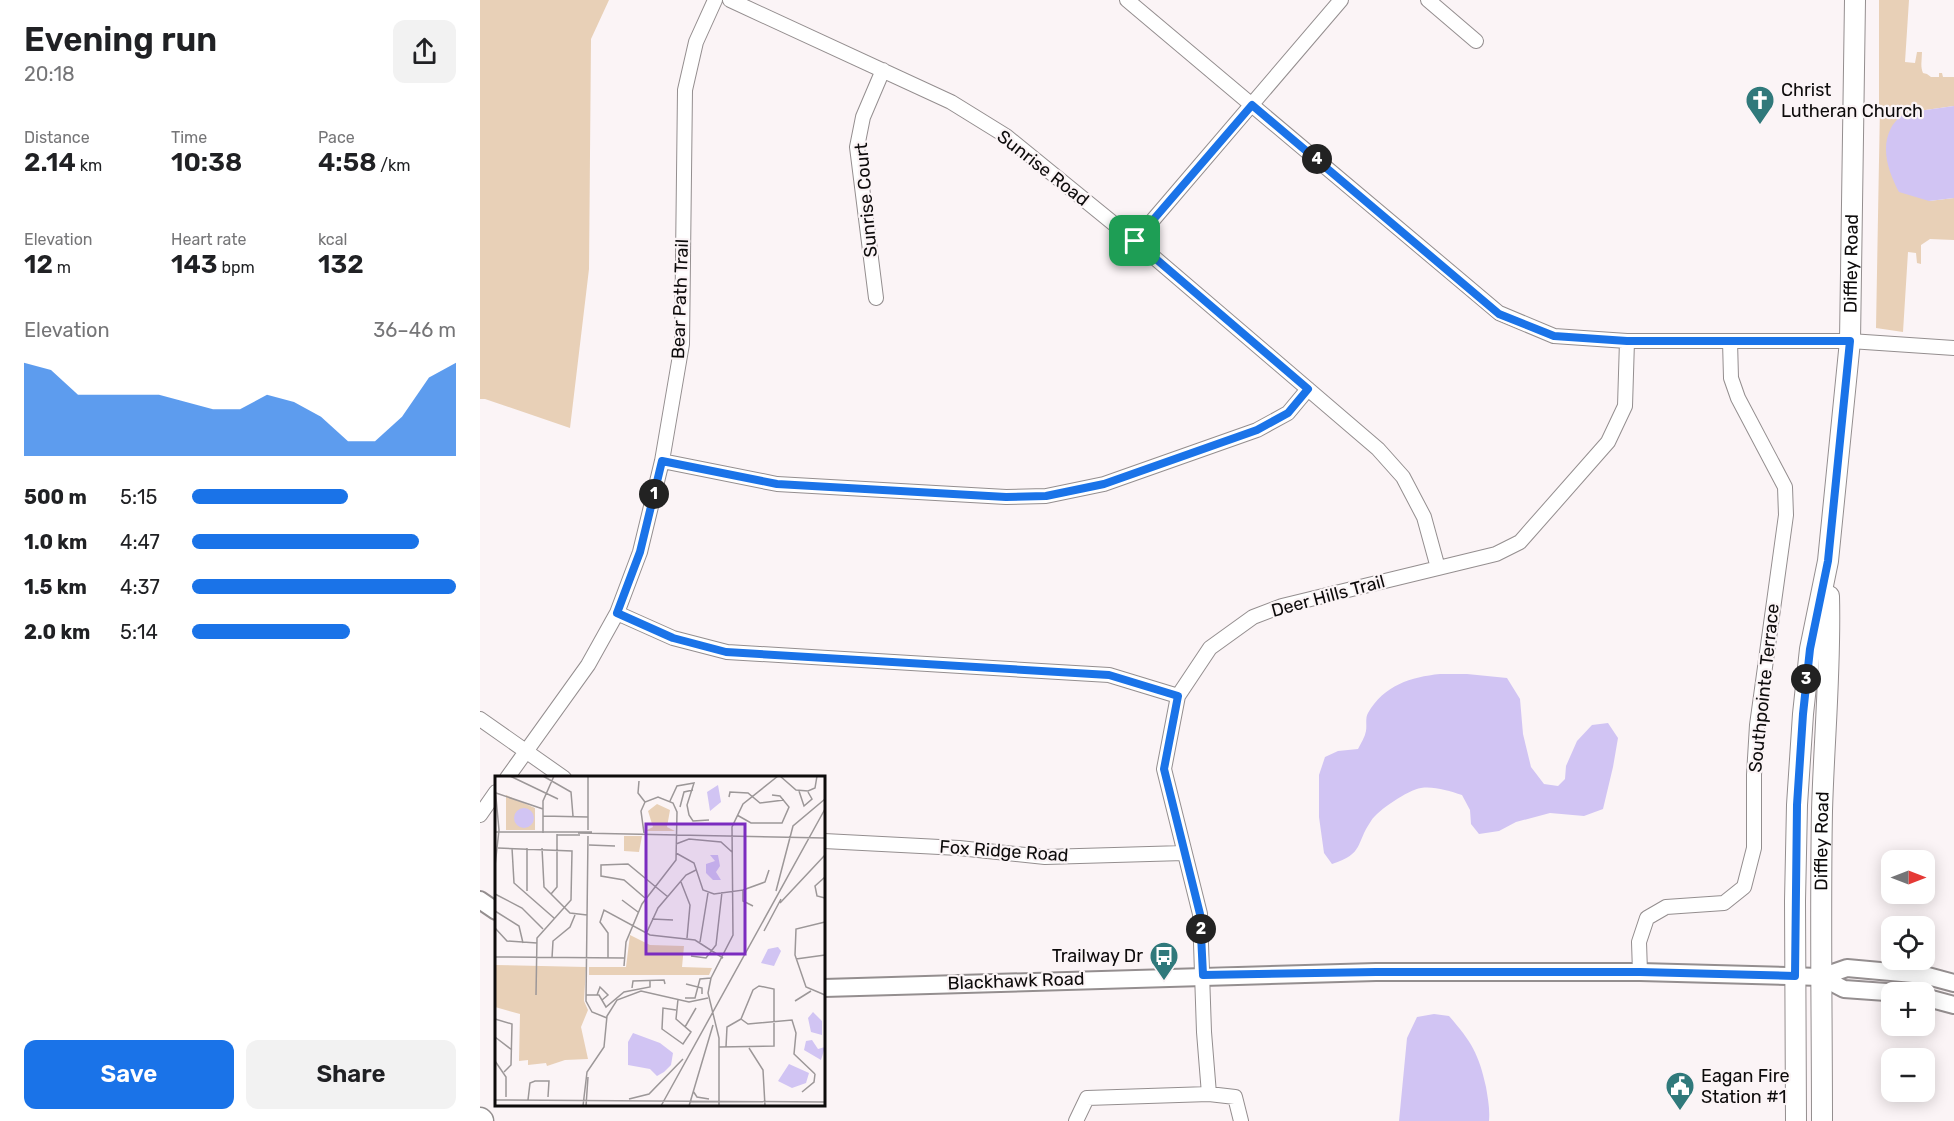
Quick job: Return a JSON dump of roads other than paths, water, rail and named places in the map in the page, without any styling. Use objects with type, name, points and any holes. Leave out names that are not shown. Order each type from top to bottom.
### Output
[{"type":"main road","name":"Diffley Road","points":[[1796,1121],[1797,805],[1810,649],[1828,561],[1850,341],[1855,0]]},
{"type":"main road","name":"Diffley Road","points":[[1822,1121],[1822,811],[1830,652],[1828,561]]},
{"type":"street","name":"Bear Path Trail","points":[[508,776],[588,665],[617,613],[640,552],[662,461],[682,344],[685,90],[696,42],[715,0]]},
{"type":"street","name":"Sunrise Road","points":[[730,0],[951,102],[1006,136],[1135,241],[1378,449],[1403,477],[1424,517],[1438,568]]},
{"type":"street","points":[[1127,0],[1499,314],[1554,336],[1627,341],[1850,341],[1954,348]]},
{"type":"street","points":[[1135,241],[1341,0]]},
{"type":"street","points":[[1428,0],[1476,41]]},
{"type":"street","name":"Sunrise Court","points":[[876,298],[857,147],[863,117],[883,70]]},
{"type":"street","name":"Deer Hills Trail","points":[[1209,1094],[1203,1032],[1200,914],[1164,769],[1178,696],[1210,648],[1253,617],[1282,606],[1496,554],[1520,542],[1608,442],[1625,406],[1627,341]]},
{"type":"street","name":"Southpointe Terrace","points":[[1640,972],[1639,942],[1647,918],[1666,907],[1724,903],[1744,887],[1754,848],[1757,725],[1786,515],[1785,488],[1737,398],[1731,378],[1730,341]]},
{"type":"street","points":[[662,461],[777,484],[1006,497],[1046,496],[1104,484],[1257,430],[1288,413],[1308,389]]},
{"type":"street","points":[[617,613],[673,638],[726,652],[1109,675],[1178,696]]},
{"type":"street","points":[[480,719],[562,776]]},
{"type":"street","points":[[480,815],[495,793]]},
{"type":"street","name":"Fox Ridge Road","points":[[825,841],[959,848],[1045,857],[1184,853]]},
{"type":"street","points":[[480,900],[495,910]]},
{"type":"street","name":"Blackhawk Road","points":[[825,988],[1203,975],[1376,972],[1640,972],[1821,977],[1847,968],[1924,975],[1954,983]]},
{"type":"street","name":"Blackhawk Road","points":[[1821,977],[1844,989],[1881,992]]},
{"type":"street","points":[[1935,1000],[1954,1005]]},
{"type":"street","points":[[1076,1121],[1087,1098],[1209,1094],[1235,1097],[1241,1121]]},
{"type":"place","name":"Christ Lutheran Church","points":[[1760,126]]},
{"type":"place","name":"Trailway Dr","points":[[1164,982]]},
{"type":"place","name":"Eagan Fire Station #1","points":[[1680,1112]]}]
